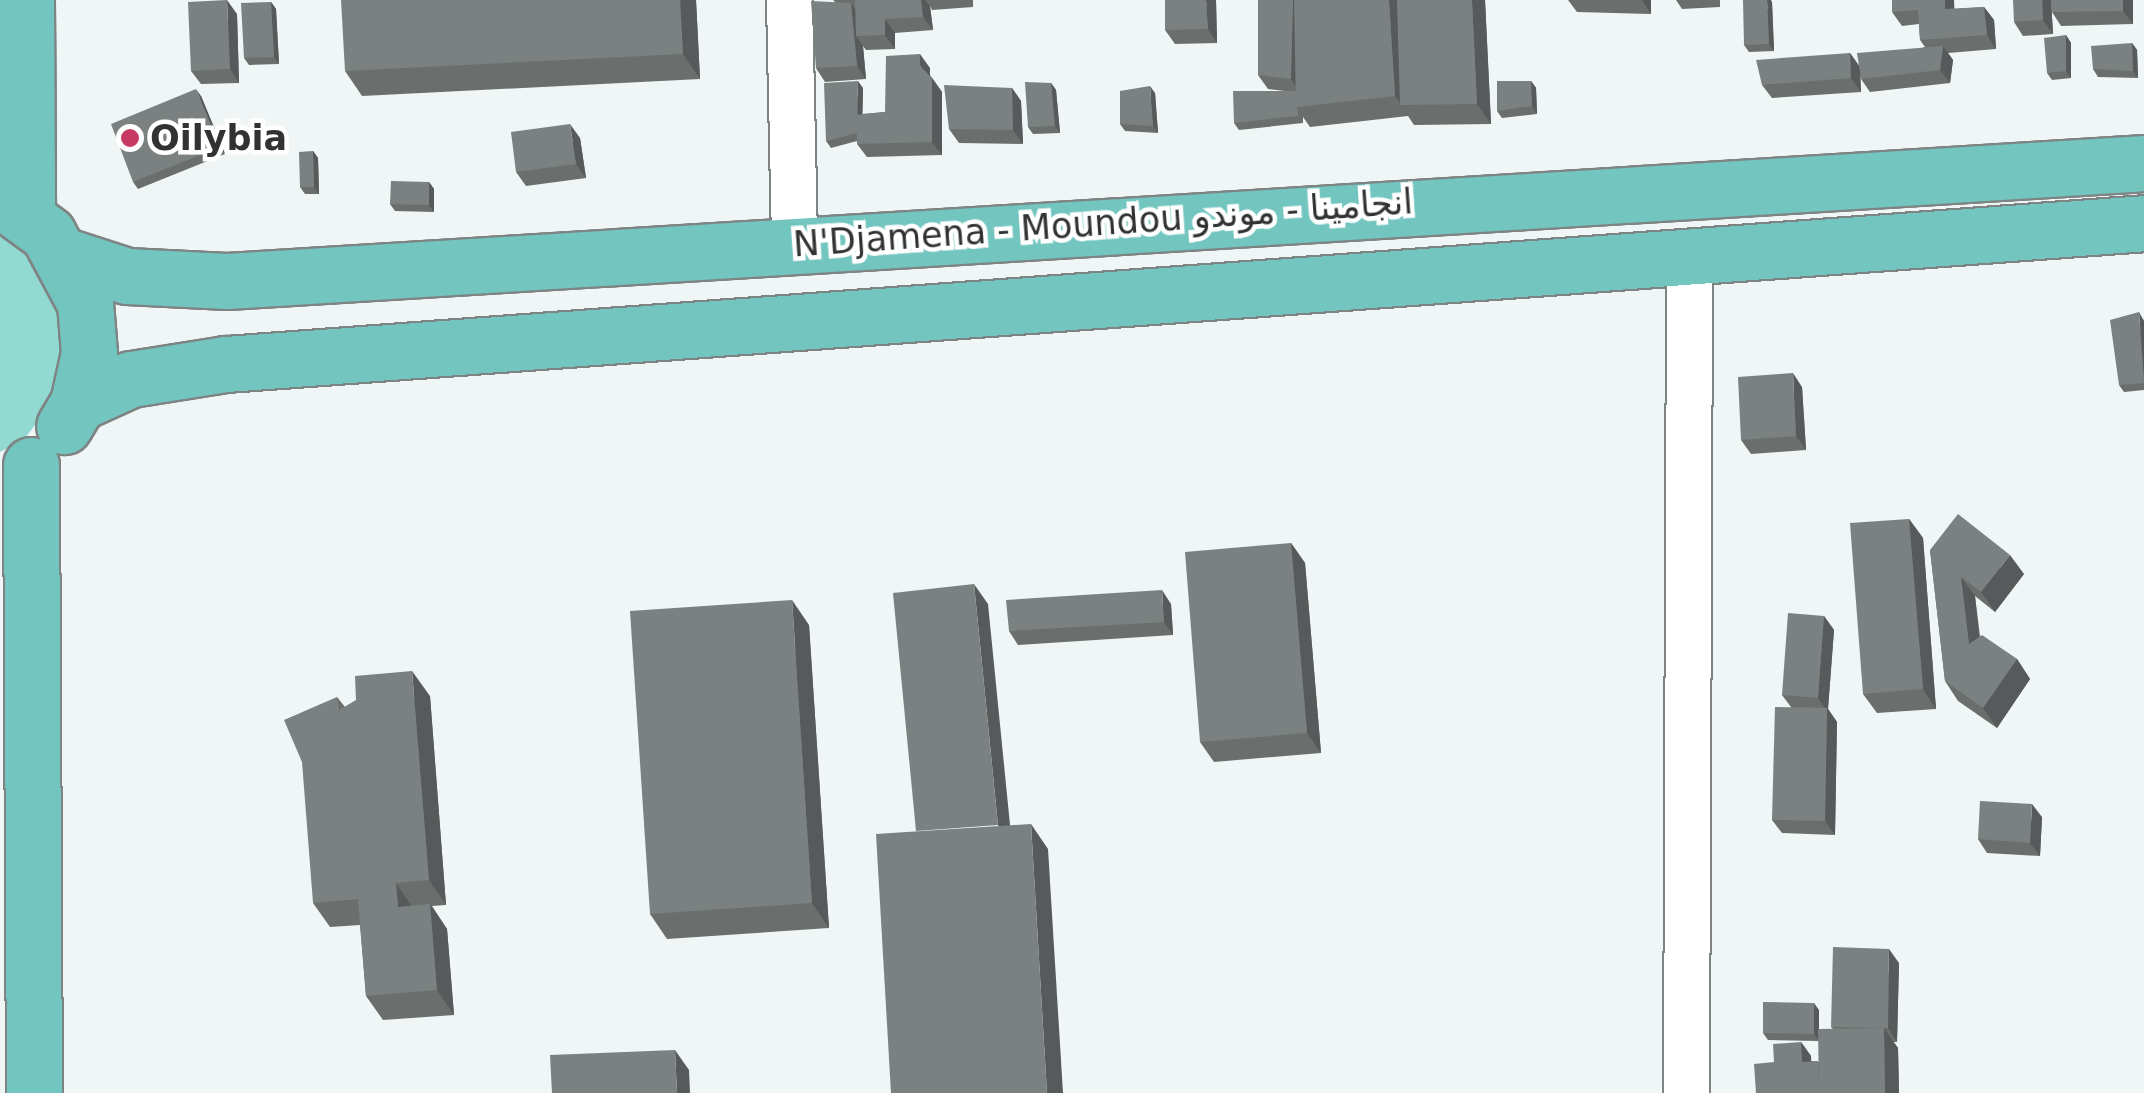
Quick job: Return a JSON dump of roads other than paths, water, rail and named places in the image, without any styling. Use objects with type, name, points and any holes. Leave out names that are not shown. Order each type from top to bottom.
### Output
[{"type":"main road","points":[[26,0],[14,207],[65,256],[85,302],[89,353],[78,403]]},
{"type":"main road","name":"N'Djamena - Moundou انجامينا - موندو","points":[[65,256],[127,276],[227,281],[794,242],[2144,162]]},
{"type":"main road","points":[[34,1093],[16,475],[78,403],[131,378],[226,364],[2144,223]]},
{"type":"street","points":[[790,0],[794,242]]},
{"type":"street","points":[[1686,1093],[1689,256]]},
{"type":"place","name":"Oilybia","points":[[130,138]]}]
